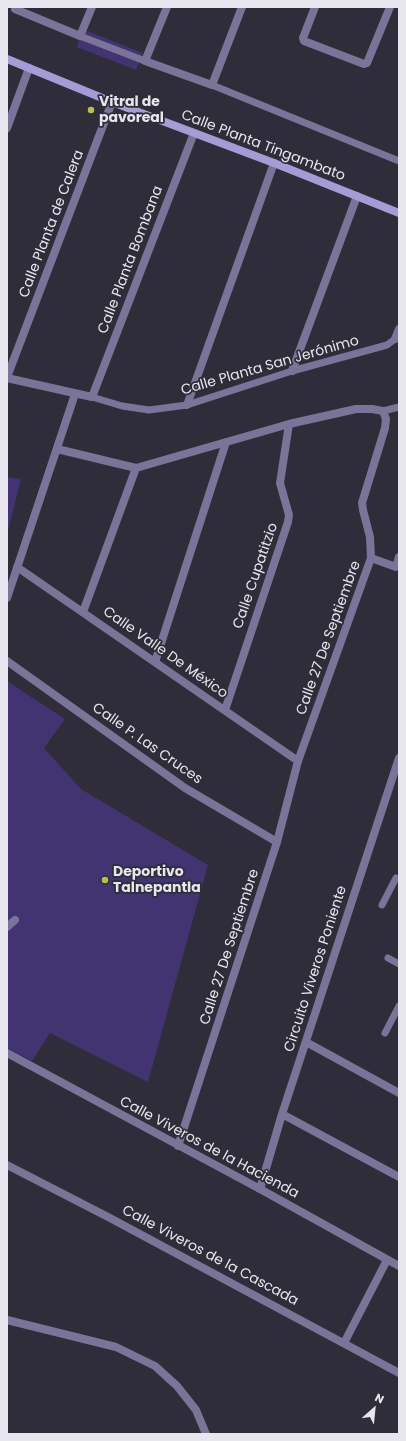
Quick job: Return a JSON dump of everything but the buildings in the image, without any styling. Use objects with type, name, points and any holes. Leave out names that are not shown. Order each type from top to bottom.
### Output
[{"type":"main road","name":"Calle Planta Tingambato","points":[[7,59],[112,102],[274,163],[399,213]]},
{"type":"street","points":[[80,36],[92,7]]},
{"type":"street","points":[[145,60],[167,7]]},
{"type":"street","points":[[212,85],[242,7]]},
{"type":"street","points":[[315,7],[303,38],[304,41],[364,64],[367,63],[390,7]]},
{"type":"street","points":[[14,8],[80,36],[212,85],[399,161]]},
{"type":"street","points":[[7,128],[29,68]]},
{"type":"street","name":"Calle Planta de Calera","points":[[7,378],[112,102]]},
{"type":"street","name":"Calle Planta Bombana","points":[[92,397],[194,133]]},
{"type":"street","points":[[187,405],[274,163]]},
{"type":"street","points":[[292,371],[357,196]]},
{"type":"street","name":"Calle Planta San Jerónimo","points":[[92,397],[122,406],[149,410],[187,405],[292,371],[387,345],[395,340],[399,329]]},
{"type":"street","points":[[7,378],[92,397]]},
{"type":"street","points":[[7,598],[75,394]]},
{"type":"street","points":[[57,449],[136,468],[289,424],[356,409],[372,408],[383,411],[399,407]]},
{"type":"street","name":"Calle 27 De Septiembre","points":[[178,1146],[277,842],[298,761],[371,558],[370,537],[362,503],[385,428],[386,419],[383,411]]},
{"type":"street","name":"Calle Cupatitzio","points":[[225,710],[288,522],[289,515],[280,483],[289,424]]},
{"type":"street","points":[[155,662],[226,442]]},
{"type":"street","points":[[83,612],[136,468]]},
{"type":"street","points":[[371,558],[398,568],[399,557]]},
{"type":"street","name":"Calle Valle De México","points":[[17,567],[298,761]]},
{"type":"street","name":"Calle P. Las Cruces","points":[[7,661],[184,788],[277,842]]},
{"type":"street","name":"Circuito Viveros Poniente","points":[[260,1189],[282,1114],[399,758]]},
{"type":"street","points":[[382,904],[396,878]]},
{"type":"street","points":[[7,927],[15,920]]},
{"type":"street","points":[[388,958],[399,964]]},
{"type":"street","points":[[385,1033],[397,1009]]},
{"type":"street","points":[[306,1042],[399,1093]]},
{"type":"street","name":"Calle Viveros de la Hacienda","points":[[7,1053],[260,1189],[399,1266]]},
{"type":"street","points":[[282,1114],[399,1177]]},
{"type":"street","name":"Calle Viveros de la Cascada","points":[[7,1166],[110,1218],[399,1373]]},
{"type":"street","points":[[344,1343],[387,1260]]},
{"type":"street","points":[[7,1320],[116,1347],[155,1366],[177,1386],[196,1410],[206,1434]]},
{"type":"shaded area","points":[[82,29],[143,53],[136,70],[77,47]]},
{"type":"shaded area","points":[[7,477],[21,479],[7,535]]},
{"type":"shaded area","name":"Deportivo Talnepantla","points":[[7,681],[65,719],[44,748],[81,789],[208,865],[148,1082],[50,1033],[32,1061],[7,1048]]},
{"type":"place","name":"Vitral de pavoreal","points":[[91,110]]},
{"type":"place","name":"Deportivo Talnepantla","points":[[105,880]]}]
